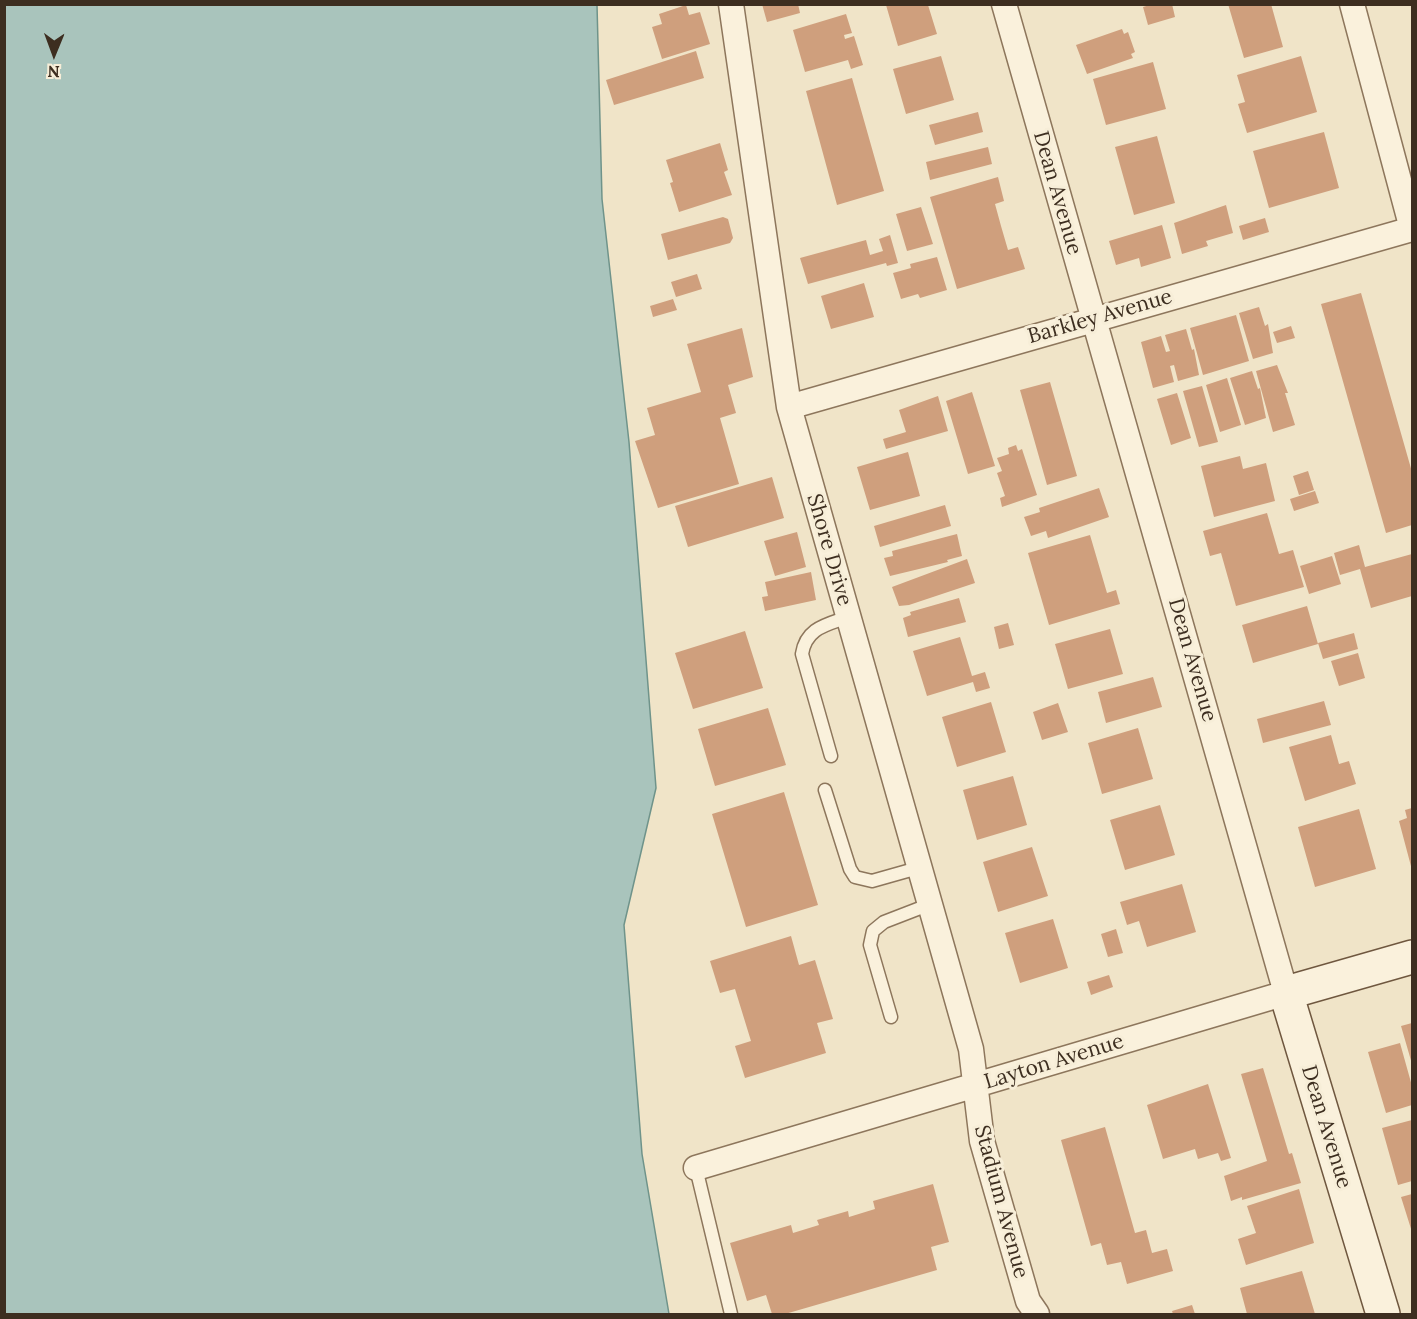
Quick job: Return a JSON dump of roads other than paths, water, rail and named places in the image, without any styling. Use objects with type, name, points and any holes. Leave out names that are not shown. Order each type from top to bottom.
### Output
[{"type":"street","name":"Shore Drive","points":[[731,4],[789,407],[928,905],[971,1049],[976,1085]]},
{"type":"street","name":"Dean Avenue","points":[[1004,4],[1286,993],[1383,1314]]},
{"type":"street","points":[[1352,4],[1412,229]]},
{"type":"street","name":"Barkley Avenue","points":[[789,407],[1093,318],[1412,229]]},
{"type":"street","name":"Layton Avenue","points":[[696,1168],[1413,957]]},
{"type":"street","name":"Stadium Avenue","points":[[976,1085],[982,1141],[1028,1301],[1037,1314]]},
{"type":"lane","points":[[831,756],[802,654],[804,642],[812,631],[848,617]]},
{"type":"lane","points":[[825,790],[850,869],[855,877],[872,881],[918,868]]},
{"type":"lane","points":[[891,1017],[870,945],[873,931],[884,921],[928,905]]},
{"type":"lane","points":[[696,1168],[731,1314]]},
{"type":"water","points":[[5,4],[597,5],[602,199],[629,442],[656,788],[624,925],[642,1154],[669,1314],[5,1314]]}]
